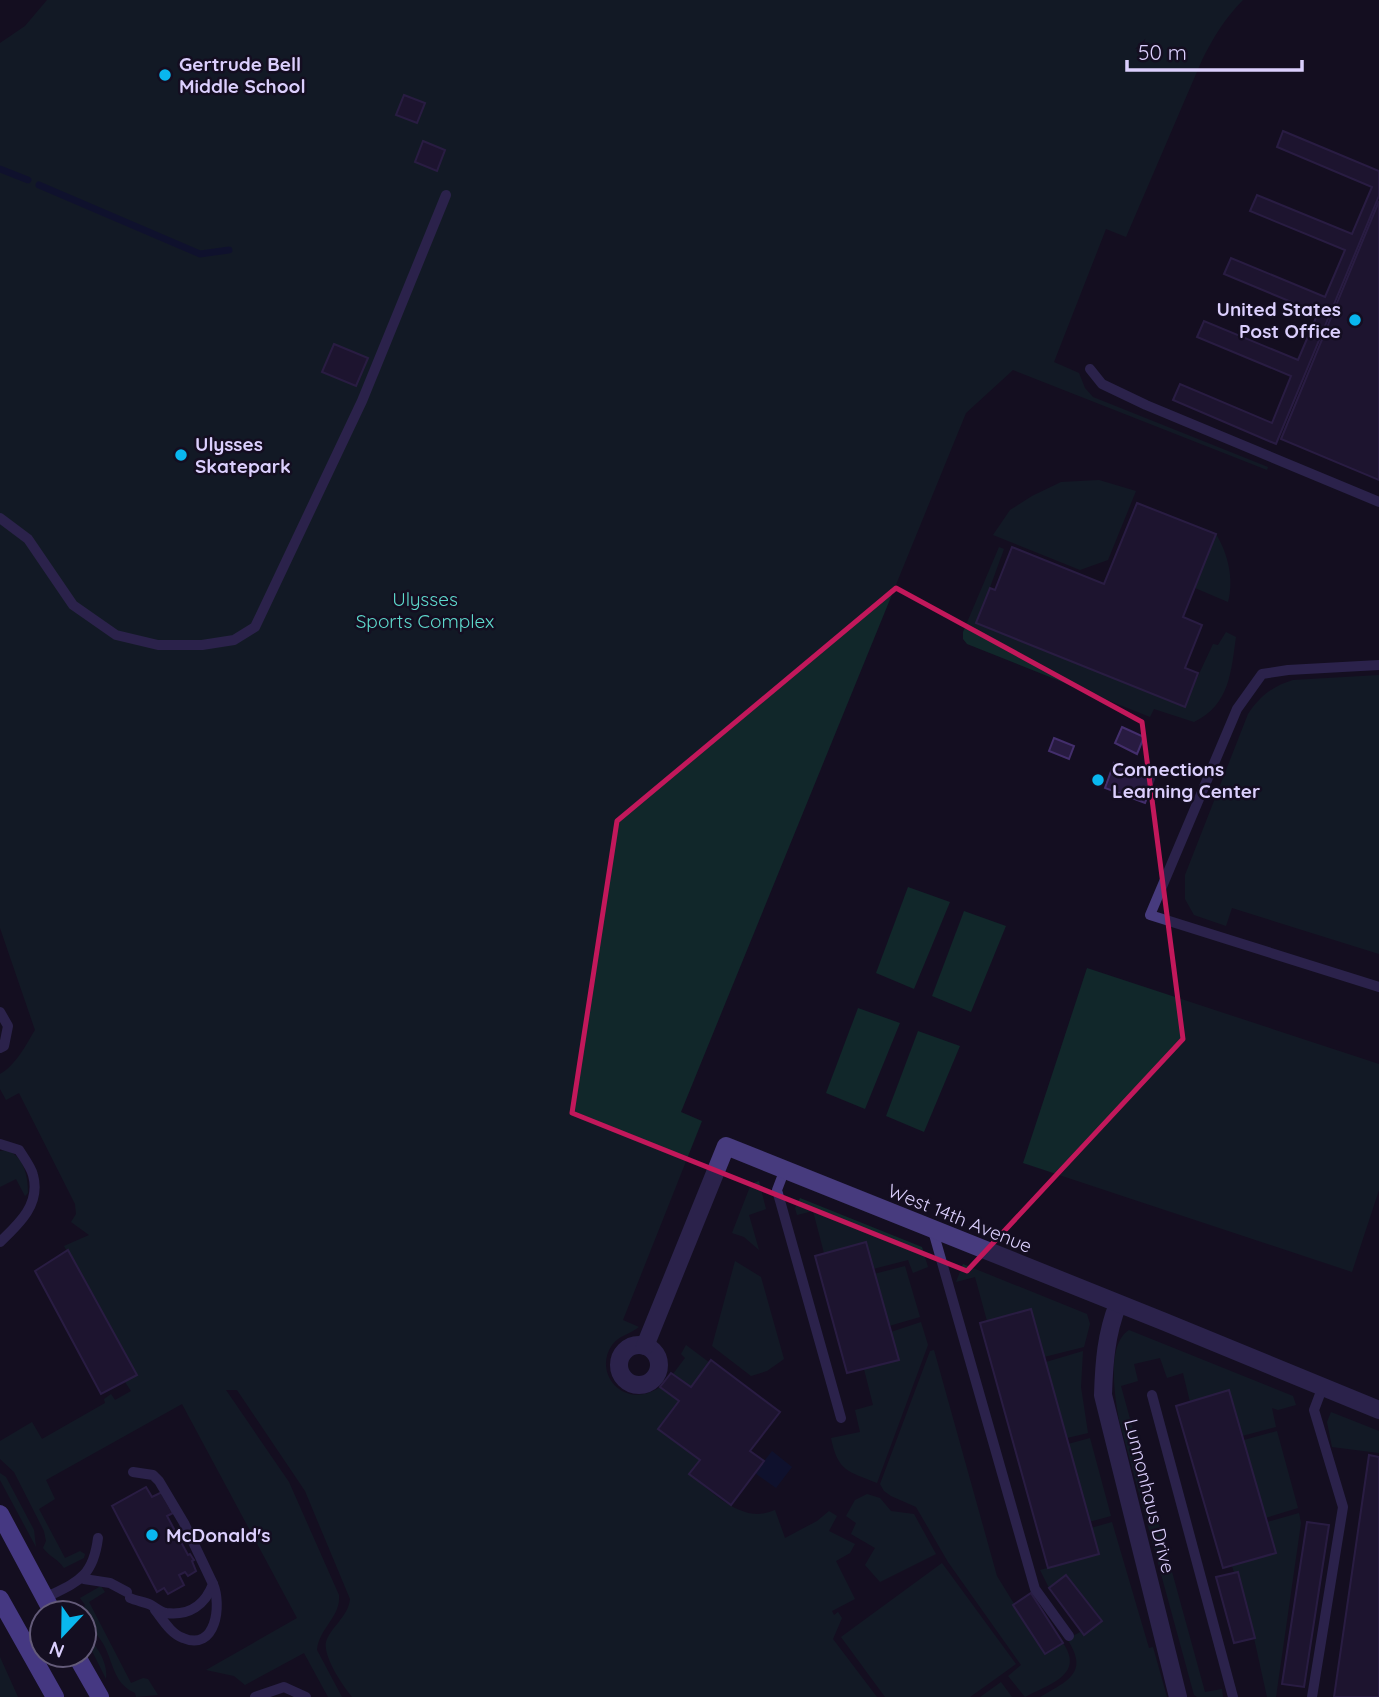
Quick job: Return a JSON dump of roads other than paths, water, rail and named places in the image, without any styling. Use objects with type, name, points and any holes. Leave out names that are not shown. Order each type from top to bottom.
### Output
[{"type":"main road","points":[[0,1514],[46,1599]]},
{"type":"main road","points":[[0,1599],[5,1620],[55,1697]]},
{"type":"main road","points":[[84,1669],[100,1697]]},
{"type":"street","name":"West 14th Avenue","points":[[645,1346],[726,1146],[1379,1410]]},
{"type":"street","name":"Lunnonhaus Drive","points":[[1118,1304],[1111,1321],[1104,1359],[1103,1395],[1178,1697]]},
{"type":"lane","points":[[0,518],[28,539],[73,605],[116,635],[158,645],[202,645],[234,640],[255,627],[362,401],[446,195]]},
{"type":"lane","points":[[1090,369],[1102,384],[1146,405],[1379,502]]},
{"type":"lane","points":[[1379,665],[1262,674],[1237,709],[1150,915],[1379,987]]},
{"type":"lane","points":[[0,1012],[8,1026],[4,1046],[0,1048]]},
{"type":"lane","points":[[0,1144],[19,1150],[33,1174],[35,1198],[19,1224],[0,1242]]},
{"type":"lane","points":[[785,1169],[777,1190],[841,1418]]},
{"type":"lane","points":[[933,1231],[1035,1589],[1069,1636]]},
{"type":"lane","points":[[1312,1697],[1343,1507],[1314,1410],[1323,1386]]},
{"type":"lane","points":[[1152,1395],[1233,1697]]},
{"type":"lane","points":[[133,1472],[153,1475],[159,1480],[184,1523],[213,1584],[218,1597],[218,1615],[207,1635],[197,1641],[174,1633],[150,1605]]},
{"type":"lane","points":[[57,1599],[84,1579],[96,1553],[98,1538]]},
{"type":"lane","points":[[84,1579],[110,1583],[164,1613],[184,1612],[200,1606],[208,1597],[213,1584]]},
{"type":"lane","points":[[255,1697],[284,1687],[306,1697]]},
{"type":"water","points":[[772,1451],[792,1467],[776,1488],[755,1473]]},
{"type":"waterway","points":[[0,169],[28,180]]},
{"type":"waterway","points":[[39,185],[200,254],[229,250]]},
{"type":"place","name":"Gertrude Bell Middle School","points":[[165,75]]},
{"type":"place","name":"United States Post Office","points":[[1355,320]]},
{"type":"place","name":"Ulysses Skatepark","points":[[181,455]]},
{"type":"place","name":"Connections Learning Center","points":[[1098,780]]},
{"type":"place","name":"McDonald's","points":[[152,1535]]},
{"type":"park label","name":"Ulysses Sports Complex","points":[[425,610]]}]
